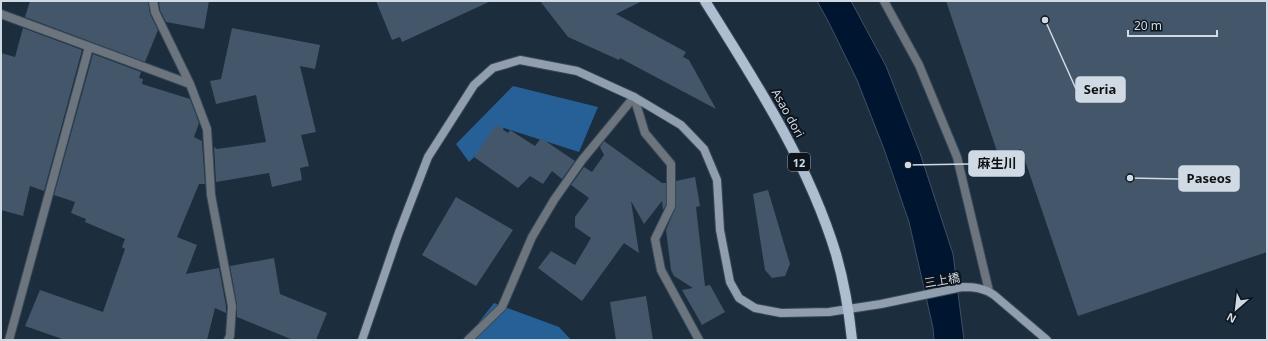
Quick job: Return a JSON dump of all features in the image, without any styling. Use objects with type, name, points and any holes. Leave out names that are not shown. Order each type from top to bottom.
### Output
[{"type":"main road","name":"Asao dori","points":[[704,1],[746,67],[790,143],[822,212],[836,253],[843,281],[849,309],[852,340]]},
{"type":"street","points":[[153,1],[155,12],[190,84],[207,129],[211,195],[232,306],[230,336],[228,340]]},
{"type":"street","points":[[884,1],[919,65],[957,157],[985,290],[994,295],[1043,339]]},
{"type":"street","points":[[1,14],[190,84]]},
{"type":"street","points":[[1,335],[9,340],[90,47]]},
{"type":"street","name":"三上橋","points":[[362,340],[398,235],[428,157],[474,85],[493,68],[520,60],[577,71],[634,97],[681,125],[704,149],[717,180],[720,230],[730,282],[739,298],[755,308],[781,313],[807,313],[882,304],[962,287],[985,290]]},
{"type":"street","points":[[468,340],[502,307],[532,237],[554,200],[582,160],[634,97]]},
{"type":"street","points":[[634,97],[645,133],[671,164],[671,206],[655,239],[661,270],[699,340]]},
{"type":"shaded area","points":[[817,1],[851,1],[886,66],[920,153],[953,254],[964,340],[934,340],[933,328],[909,222],[884,149],[857,80]]},
{"type":"shaded area","points":[[513,86],[598,107],[579,152],[504,128],[469,162],[456,144]]},
{"type":"shaded area","points":[[494,303],[559,327],[571,340],[465,340]]},
{"type":"building","points":[[30,1],[148,1],[150,14],[158,30],[145,62],[25,17]]},
{"type":"building","points":[[159,1],[209,1],[204,29],[166,22],[160,10]]},
{"type":"building","points":[[376,1],[491,1],[402,42],[400,37],[392,40]]},
{"type":"building","points":[[540,1],[642,1],[616,14],[686,52],[683,57],[689,60],[716,109],[620,58],[619,60],[568,37]]},
{"type":"building","points":[[946,1],[1267,1],[1267,252],[1078,316],[1021,149],[999,157]]},
{"type":"building","points":[[23,28],[82,50],[44,191],[30,186],[23,216],[1,210],[1,53],[15,57]]},
{"type":"building","points":[[232,28],[320,45],[315,69],[300,66],[316,132],[301,135],[309,166],[300,168],[302,180],[272,187],[269,173],[216,182],[214,147],[217,149],[266,142],[256,95],[216,104],[210,81],[221,79]]},
{"type":"building","points":[[93,54],[141,72],[139,78],[143,79],[142,84],[190,99],[199,123],[194,137],[202,141],[205,184],[199,184],[177,237],[197,245],[186,274],[219,268],[226,313],[215,308],[207,340],[65,340],[25,326],[40,290],[103,312],[125,249],[122,247],[125,239],[85,222],[86,219],[71,213],[75,202],[54,195]]},
{"type":"building","points":[[496,125],[508,133],[510,130],[535,146],[541,138],[575,161],[562,179],[552,171],[543,184],[530,176],[518,188],[474,157]]},
{"type":"building","points":[[604,141],[662,183],[666,183],[666,205],[663,210],[662,201],[644,224],[631,201],[639,253],[624,243],[582,301],[538,268],[551,251],[575,265],[591,238],[575,227],[575,217],[589,198],[571,185],[584,167],[592,172],[604,155],[600,147]]},
{"type":"building","points":[[695,177],[700,206],[696,207],[705,286],[710,285],[725,312],[702,325],[682,290],[693,288],[674,276],[671,270],[666,230],[676,206],[676,181]]},
{"type":"building","points":[[768,190],[790,264],[785,276],[772,278],[765,270],[753,194]]},
{"type":"building","points":[[456,197],[513,230],[476,286],[422,255]]},
{"type":"building","points":[[274,258],[280,294],[327,313],[316,340],[293,340],[237,317],[237,305],[230,266]]},
{"type":"building","points":[[646,296],[653,340],[616,340],[610,302]]},
{"type":"place","name":"Seria","points":[[1045,20]]},
{"type":"place","name":"麻生川","points":[[908,165]]},
{"type":"place","name":"Paseos","points":[[1130,178]]}]
